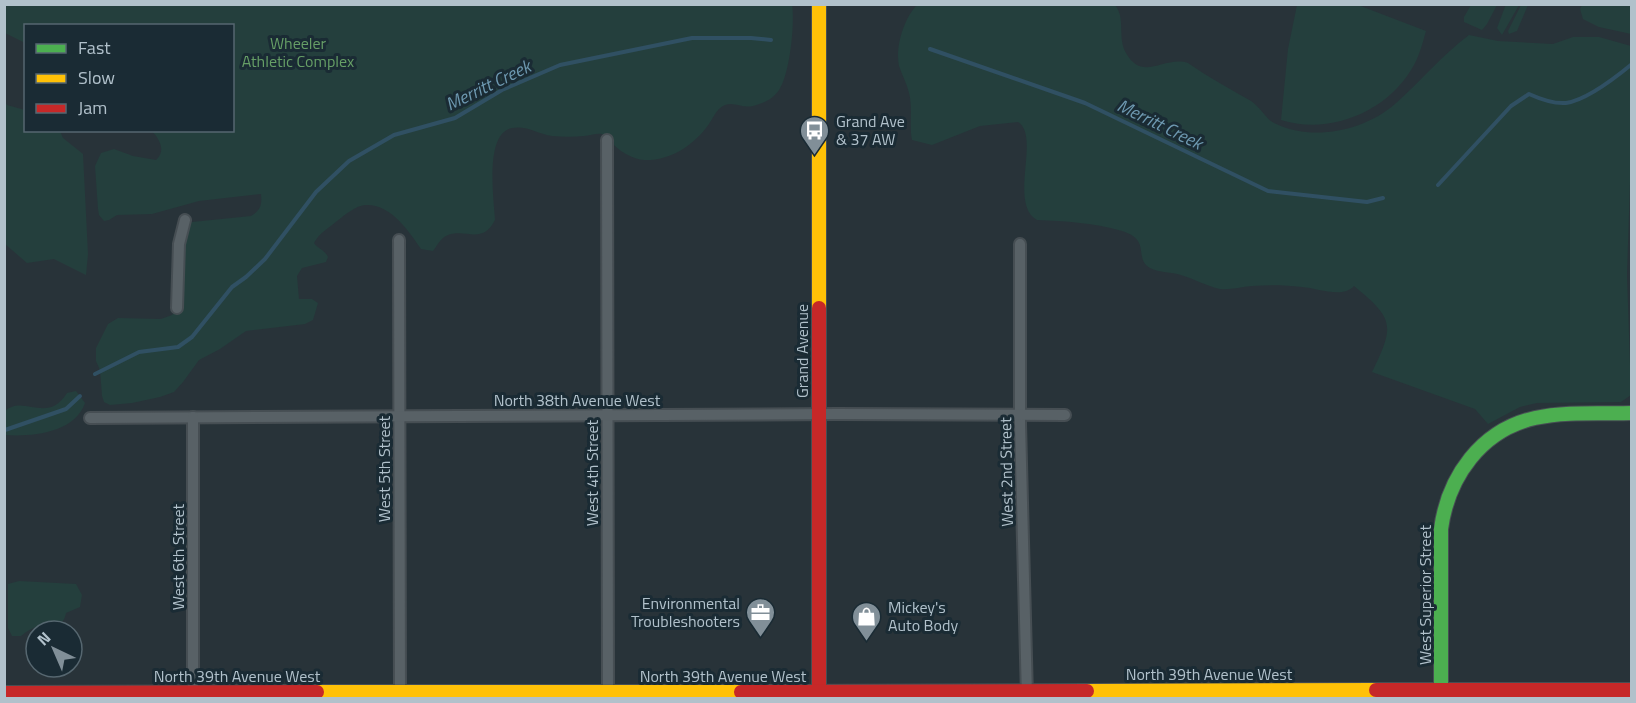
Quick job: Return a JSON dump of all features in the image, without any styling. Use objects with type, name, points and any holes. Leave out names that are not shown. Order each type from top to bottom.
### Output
[{"type":"street","name":"Grand Avenue","points":[[819,4],[819,696]]},
{"type":"street","name":"West 4th Street","points":[[607,140],[608,695]]},
{"type":"street","points":[[177,308],[179,244],[185,220]]},
{"type":"street","name":"West 5th Street","points":[[399,240],[400,695]]},
{"type":"street","name":"West 2nd Street","points":[[1020,244],[1020,414],[1027,694]]},
{"type":"street","name":"West Superior Street","points":[[1441,694],[1440,547],[1442,520],[1448,495],[1459,472],[1487,441],[1504,429],[1526,420],[1547,416],[1632,413]]},
{"type":"street","name":"North 38th Avenue West","points":[[90,418],[1065,415]]},
{"type":"street","name":"West 6th Street","points":[[193,417],[193,695]]},
{"type":"street","name":"North 39th Avenue West","points":[[4,693],[819,696],[1441,694],[1632,690]]},
{"type":"green space","name":"Wheeler Athletic Complex","points":[[792,4],[793,12],[786,72],[779,90],[768,100],[753,106],[728,104],[723,106],[700,135],[686,147],[671,155],[653,160],[628,155],[602,134],[576,137],[556,136],[512,128],[503,133],[497,142],[493,168],[495,220],[485,232],[453,234],[442,239],[433,251],[421,249],[391,213],[374,206],[358,207],[324,231],[314,243],[327,255],[326,262],[302,268],[297,276],[299,299],[312,299],[318,303],[313,320],[305,324],[246,331],[199,360],[174,392],[132,403],[110,405],[104,402],[102,396],[100,370],[96,361],[96,348],[108,324],[118,318],[161,319],[172,315],[180,307],[183,235],[192,222],[251,216],[260,207],[261,194],[199,201],[152,214],[117,215],[104,221],[98,209],[95,166],[101,153],[114,149],[133,156],[156,160],[161,153],[161,146],[153,132],[234,132],[234,24],[24,24],[24,42],[5,33],[4,5]]},
{"type":"green space","points":[[1506,4],[1519,5],[1502,35],[1497,28]]},
{"type":"green space","points":[[917,5],[1115,5],[1120,16],[1123,47],[1133,62],[1147,67],[1171,62],[1188,63],[1251,101],[1274,123],[1305,132],[1337,131],[1368,121],[1382,113],[1395,104],[1469,35],[1498,41],[1553,44],[1573,37],[1599,37],[1631,46],[1631,151],[1627,275],[1631,395],[1621,402],[1537,403],[1520,407],[1488,424],[1475,409],[1372,372],[1385,343],[1387,324],[1377,307],[1354,286],[1343,292],[1283,286],[1220,289],[1181,275],[1150,268],[1145,264],[1137,239],[1122,231],[1080,223],[1037,220],[1029,212],[1025,200],[1027,141],[1024,130],[1018,122],[980,126],[932,145],[912,140],[910,99],[899,66],[898,50],[908,17]]},
{"type":"green space","points":[[1297,5],[1358,5],[1426,31],[1414,65],[1400,85],[1371,109],[1336,122],[1317,125],[1299,124],[1281,120],[1288,49]]},
{"type":"green space","points":[[1471,5],[1497,5],[1482,30],[1464,22],[1464,17]]},
{"type":"green space","points":[[1521,5],[1528,5],[1517,31],[1509,34],[1508,31]]},
{"type":"green space","points":[[1582,5],[1631,5],[1631,34],[1599,27],[1583,19],[1580,9]]},
{"type":"green space","points":[[4,100],[7,105],[24,110],[24,132],[60,132],[63,138],[83,154],[88,254],[86,275],[54,259],[27,263],[5,244]]},
{"type":"green space","points":[[76,391],[85,403],[80,413],[72,421],[62,427],[39,434],[5,435],[5,411],[20,406],[52,407],[67,393]]},
{"type":"green space","points":[[19,581],[76,584],[82,595],[80,607],[66,613],[64,619],[24,619],[24,634],[12,636],[8,628],[8,584]]},
{"type":"waterway","name":"Merritt Creek","points":[[95,374],[139,352],[178,347],[192,337],[232,287],[265,259],[316,192],[349,161],[394,135],[455,118],[502,90],[560,65],[692,38],[771,40]]},
{"type":"waterway","name":"Merritt Creek","points":[[930,49],[1085,103],[1268,191],[1367,202],[1383,198]]},
{"type":"waterway","name":"Merritt Creek","points":[[1438,185],[1511,106],[1529,94],[1556,103],[1574,101],[1600,88],[1632,64]]},
{"type":"waterway","name":"Merritt Creek","points":[[5,430],[66,409],[80,396]]},
{"type":"traffic: fast","points":[[1441,698],[1441,529],[1451,491],[1470,458],[1499,433],[1535,418],[1559,414],[1632,413]]},
{"type":"traffic: slow","points":[[819,4],[819,308]]},
{"type":"traffic: slow","points":[[1087,691],[1376,690]]},
{"type":"traffic: slow","points":[[317,692],[741,692]]},
{"type":"traffic: jam","points":[[819,308],[819,698]]},
{"type":"traffic: jam","points":[[1376,690],[1632,690]]},
{"type":"traffic: jam","points":[[741,692],[1087,691]]},
{"type":"traffic: jam","points":[[4,693],[317,692]]},
{"type":"place","name":"Grand Ave & 37 AW","points":[[815,156]]},
{"type":"place","name":"Environmental Troubleshooters","points":[[761,638]]},
{"type":"place","name":"Mickey's Auto Body","points":[[867,642]]}]
